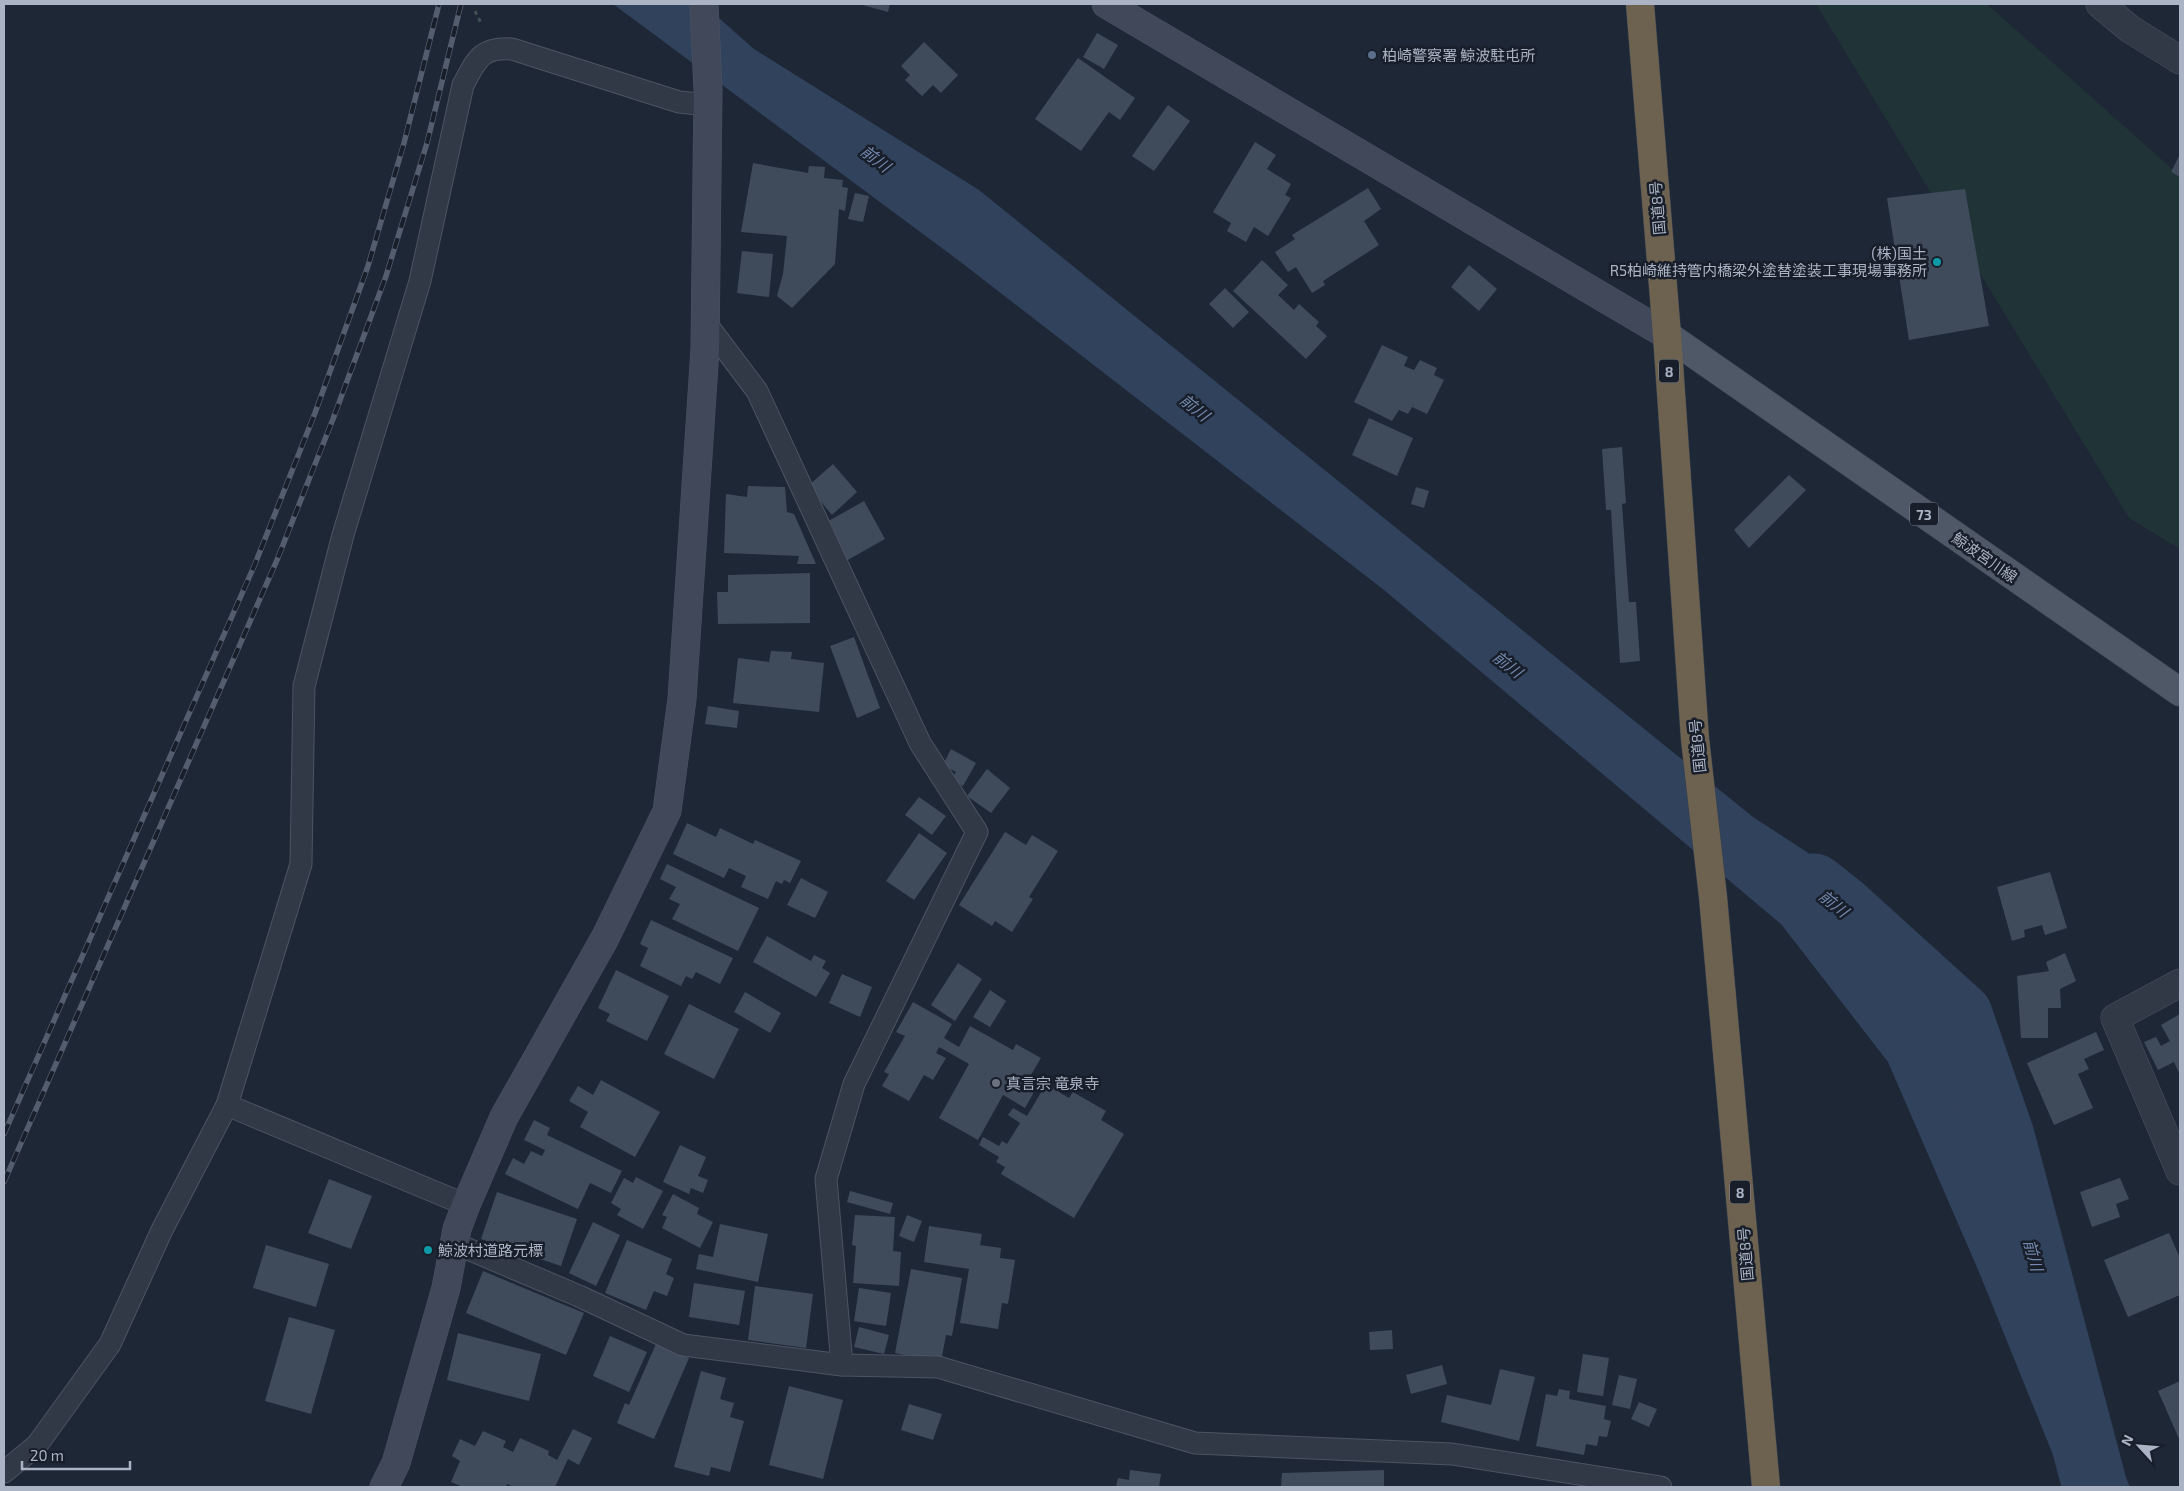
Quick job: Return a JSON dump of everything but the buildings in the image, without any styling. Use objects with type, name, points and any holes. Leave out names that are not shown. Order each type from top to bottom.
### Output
[{"type":"highway","name":"国道8号","points":[[1640,4],[1667,335],[1695,739],[1713,897],[1766,1487]]},
{"type":"main road","name":"鯨波宮川線","points":[[1667,335],[2180,692]]},
{"type":"street","points":[[384,1487],[396,1463],[446,1288],[454,1243],[466,1205],[504,1117],[605,938],[667,811],[682,699],[694,538],[705,322],[708,97],[704,4]]},
{"type":"street","points":[[1106,4],[1667,335]]},
{"type":"street","points":[[2100,4],[2130,30],[2180,60]]},
{"type":"street","points":[[2180,983],[2115,1018],[2180,1171]]},
{"type":"lane","points":[[4,1472],[36,1446],[110,1344],[162,1230],[227,1105],[301,864],[304,686],[343,535],[420,281],[463,85],[476,60],[494,48],[512,49],[679,102],[708,97]]},
{"type":"lane","points":[[705,322],[757,391],[920,743],[977,832],[854,1084],[826,1179],[842,1365]]},
{"type":"lane","points":[[227,1105],[466,1205]]},
{"type":"lane","points":[[454,1243],[579,1296],[683,1345],[842,1365],[938,1367],[1195,1443],[1452,1454],[1662,1487]]},
{"type":"green space","points":[[1816,4],[1987,4],[2180,176],[2180,549],[2129,518]]},
{"type":"water","points":[[613,4],[703,4],[754,49],[979,190],[1753,817],[1842,875],[1928,1022],[2130,1487],[2066,1487],[1979,1272],[1888,1062],[1781,924],[1384,590],[962,263]]},
{"type":"waterway","name":"前川","points":[[1814,886],[1843,909],[1960,1015],[2002,1136],[2095,1487]]},
{"type":"railway","points":[[4,1134],[255,564],[315,413],[368,266],[404,143],[439,4]]},
{"type":"railway","points":[[4,1182],[277,560],[333,419],[386,276],[427,143],[461,4]]},
{"type":"place","name":"柏崎警察署 鯨波駐屯所","points":[[1372,55]]},
{"type":"place","name":"(株)国土 R5柏崎維持管内橋梁外塗替塗装工事現場事務所","points":[[1937,262]]},
{"type":"place","name":"真言宗 竜泉寺","points":[[996,1083]]},
{"type":"place","name":"鯨波村道路元標","points":[[428,1250]]}]
